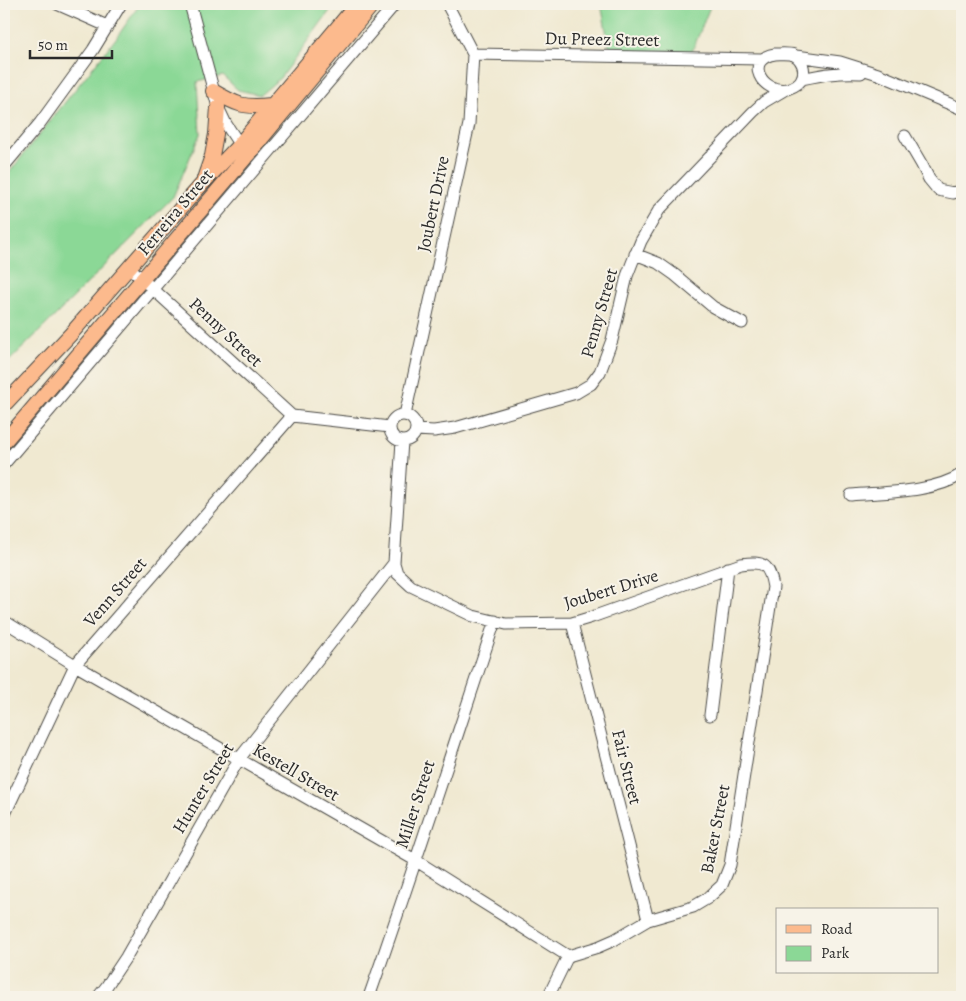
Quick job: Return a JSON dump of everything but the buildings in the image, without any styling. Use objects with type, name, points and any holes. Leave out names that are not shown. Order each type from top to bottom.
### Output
[{"type":"main road","name":"Ferreira Street","points":[[4,442],[148,283],[243,150],[271,105],[357,4]]},
{"type":"main road","name":"Ferreira Street","points":[[4,405],[70,335],[202,184],[243,150],[373,4]]},
{"type":"main road","points":[[213,91],[231,102],[243,106],[271,105]]},
{"type":"main road","points":[[202,184],[212,156],[218,106]]},
{"type":"street","points":[[57,4],[107,26]]},
{"type":"street","points":[[4,166],[40,123],[93,50],[121,4]]},
{"type":"street","points":[[190,4],[218,106],[226,124],[243,150]]},
{"type":"street","points":[[4,464],[148,283],[395,4]]},
{"type":"street","points":[[447,4],[473,54]]},
{"type":"street","name":"Du Preez Street","points":[[473,54],[761,59]]},
{"type":"street","name":"Joubert Drive","points":[[405,415],[469,124],[473,54]]},
{"type":"street","points":[[796,56],[804,70],[802,79],[796,86],[786,89],[776,88],[768,86],[761,78],[758,66],[761,59],[766,55],[788,54],[840,62],[878,74],[962,109]]},
{"type":"street","name":"Du Preez Street","points":[[731,58],[761,78]]},
{"type":"street","points":[[802,79],[839,72],[878,74]]},
{"type":"street","name":"Penny Street","points":[[753,112],[760,97],[761,78]]},
{"type":"street","name":"Penny Street","points":[[416,430],[434,431],[455,428],[576,393],[591,384],[600,372],[612,340],[627,276],[635,254],[659,210],[753,112],[764,102],[786,89]]},
{"type":"street","points":[[904,136],[938,190],[952,193],[962,190]]},
{"type":"street","points":[[635,254],[658,263],[713,307],[742,323]]},
{"type":"street","name":"Penny Street","points":[[130,268],[292,416]]},
{"type":"street","points":[[405,415],[415,422],[416,430],[413,437],[402,441],[394,438],[390,427],[397,416],[405,415]]},
{"type":"street","points":[[292,416],[390,427]]},
{"type":"street","name":"Venn Street","points":[[4,816],[75,665],[292,416]]},
{"type":"street","points":[[394,563],[402,441]]},
{"type":"street","points":[[851,495],[921,488],[947,482],[962,474]]},
{"type":"street","name":"Joubert Drive","points":[[394,563],[397,573],[411,586],[473,616],[506,624],[572,622],[592,617],[741,564],[755,562],[766,566]]},
{"type":"street","name":"Hunter Street","points":[[98,997],[126,957],[239,760],[394,563]]},
{"type":"street","name":"Baker Street","points":[[568,956],[614,940],[648,920],[693,907],[708,898],[722,885],[730,865],[773,587],[766,566]]},
{"type":"street","points":[[710,715],[728,568]]},
{"type":"street","name":"Kestell Street","points":[[4,621],[75,665],[415,860],[568,956]]},
{"type":"street","name":"Miller Street","points":[[369,997],[402,904],[495,621]]},
{"type":"street","name":"Fair Street","points":[[572,622],[648,920]]},
{"type":"street","points":[[548,997],[568,956]]},
{"type":"green space","points":[[140,4],[335,4],[280,78],[260,95],[238,90],[223,76],[197,82],[200,134],[173,197],[4,366],[4,179],[117,37]]},
{"type":"green space","points":[[601,4],[711,4],[690,57],[611,56]]}]
